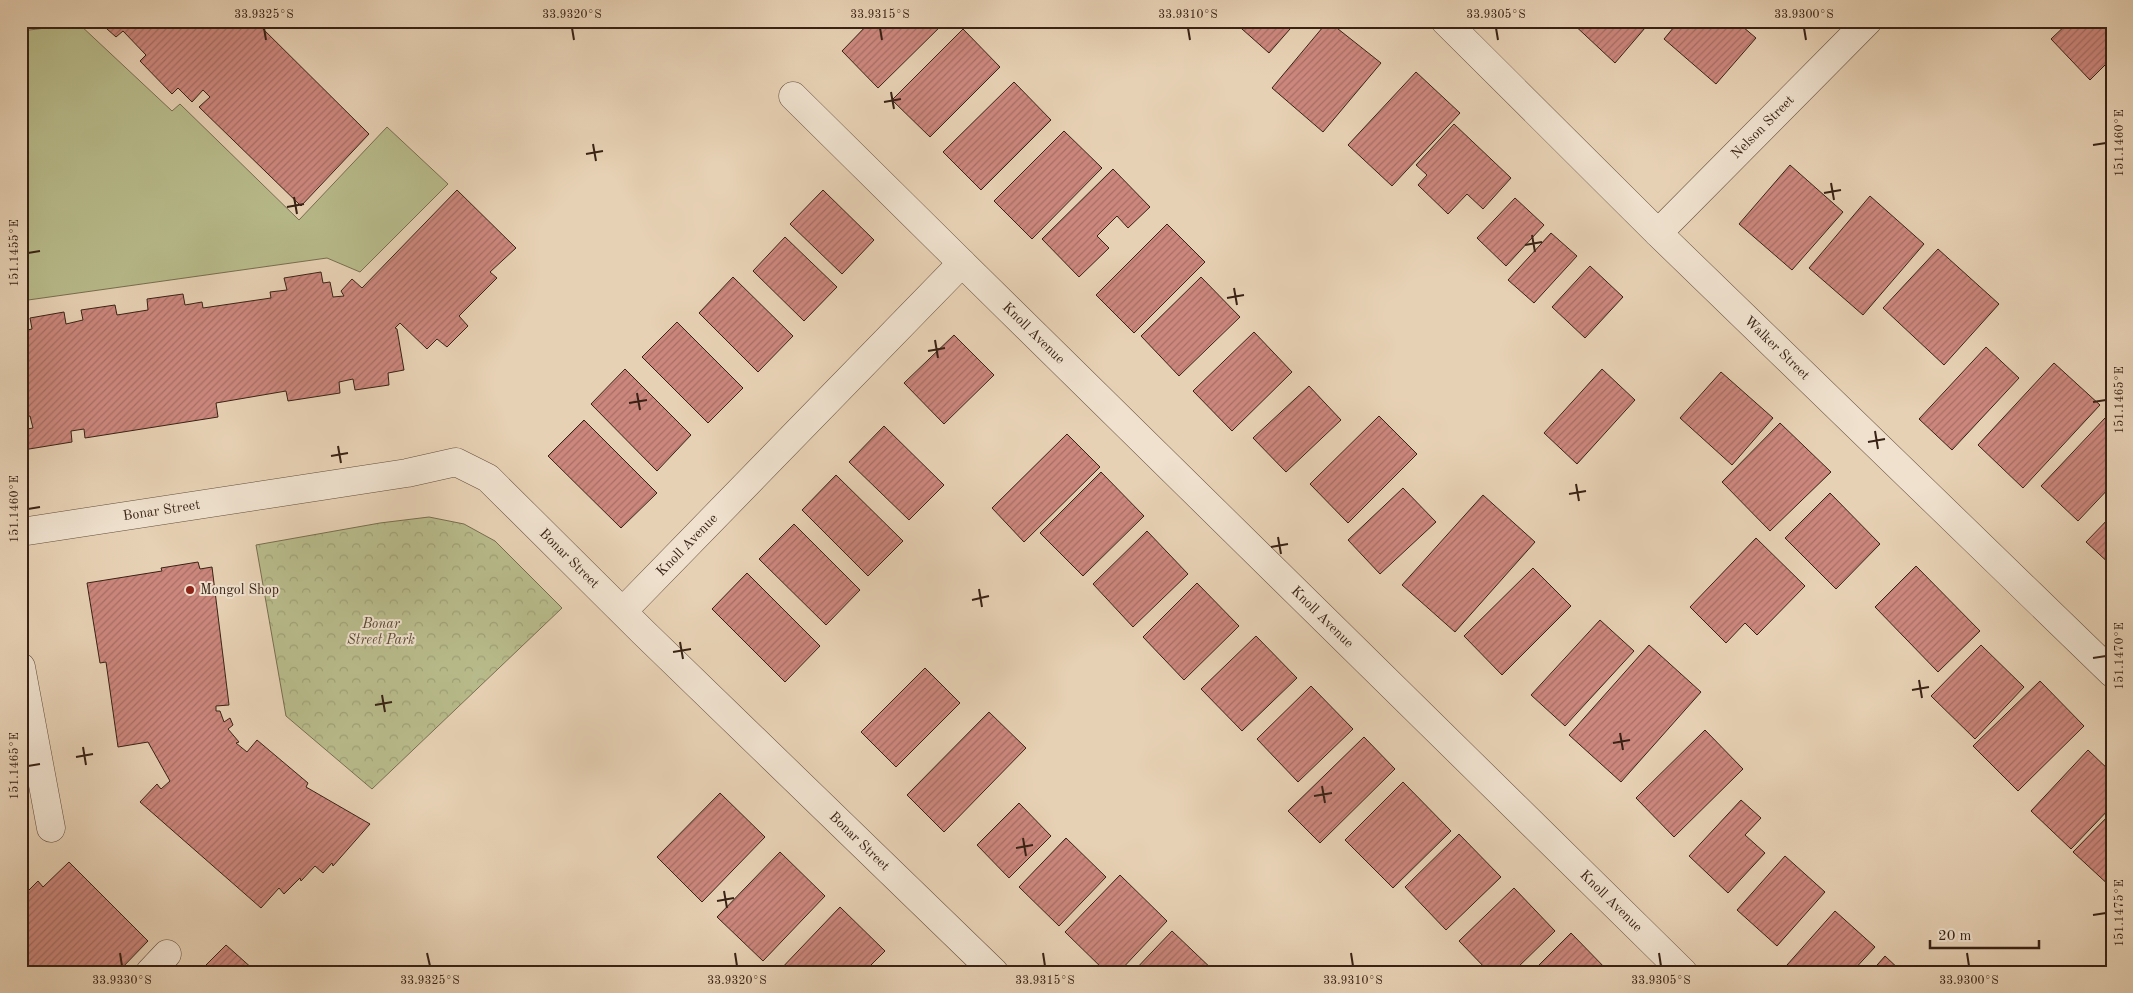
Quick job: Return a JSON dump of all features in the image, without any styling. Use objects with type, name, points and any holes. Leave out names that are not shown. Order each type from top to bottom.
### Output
[{"type":"street","name":"Walker Street","points":[[1445,21],[1658,233],[2112,673]]},
{"type":"street","name":"Nelson Street","points":[[1658,233],[1868,21]]},
{"type":"street","name":"Knoll Avenue","points":[[793,96],[1683,972]]},
{"type":"street","name":"Knoll Avenue","points":[[623,611],[962,262]]},
{"type":"street","name":"Bonar Street","points":[[21,532],[407,473],[456,462],[488,478],[994,972]]},
{"type":"street","points":[[21,667],[51,828]]},
{"type":"green space","points":[[79,24],[172,111],[180,104],[299,220],[387,127],[448,184],[360,272],[327,258],[21,301],[21,31]]},
{"type":"green space","name":"Bonar Street Park","points":[[429,517],[464,524],[495,541],[562,608],[372,789],[286,716],[256,545],[380,523]]},
{"type":"building","points":[[98,21],[255,21],[369,134],[301,206],[199,107],[210,97],[203,90],[192,102],[178,88],[172,94],[140,61],[146,55],[123,31],[116,37]]},
{"type":"building","points":[[871,21],[946,21],[878,88],[842,51]]},
{"type":"building","points":[[1233,21],[1297,21],[1269,53]]},
{"type":"building","points":[[1328,21],[1381,63],[1323,132],[1272,88]]},
{"type":"building","points":[[1570,21],[1651,21],[1615,63]]},
{"type":"building","points":[[1679,21],[1736,21],[1756,38],[1716,84],[1664,39]]},
{"type":"building","points":[[2070,21],[2112,21],[2112,58],[2090,80],[2051,39]]},
{"type":"building","points":[[963,29],[1000,67],[930,137],[892,100]]},
{"type":"building","points":[[1416,72],[1460,113],[1392,186],[1348,145]]},
{"type":"building","points":[[1014,82],[1051,120],[981,190],[943,152]]},
{"type":"building","points":[[1454,124],[1511,178],[1483,209],[1467,194],[1448,214],[1418,185],[1427,175],[1416,165]]},
{"type":"building","points":[[1064,131],[1102,168],[1032,239],[994,201]]},
{"type":"building","points":[[1790,165],[1843,212],[1792,270],[1739,224]]},
{"type":"building","points":[[1113,169],[1150,207],[1128,228],[1117,216],[1097,236],[1109,248],[1079,277],[1042,239]]},
{"type":"building","points":[[457,190],[516,248],[490,272],[497,278],[459,316],[468,326],[447,347],[437,339],[427,349],[400,323],[395,328],[397,329],[404,370],[388,373],[389,385],[355,390],[353,379],[339,382],[340,393],[288,401],[286,391],[216,403],[218,417],[85,438],[84,429],[71,431],[72,442],[23,450],[21,430],[33,428],[30,416],[21,417],[21,331],[32,329],[30,318],[64,312],[66,324],[83,320],[81,310],[115,305],[117,315],[148,310],[147,299],[183,294],[185,305],[202,302],[203,308],[271,298],[270,292],[287,290],[284,278],[321,272],[323,283],[330,282],[333,297],[344,296],[341,291],[352,279],[362,288]]},
{"type":"building","points":[[823,190],[874,240],[842,274],[790,224]]},
{"type":"building","points":[[1870,196],[1924,244],[1863,315],[1809,268]]},
{"type":"building","points":[[1515,198],[1544,225],[1506,266],[1477,238]]},
{"type":"building","points":[[1167,224],[1205,262],[1134,333],[1096,295]]},
{"type":"building","points":[[1551,233],[1577,256],[1534,303],[1508,280]]},
{"type":"building","points":[[785,237],[837,287],[804,321],[753,271]]},
{"type":"building","points":[[1938,249],[1999,304],[1944,365],[1883,308]]},
{"type":"building","points":[[1590,266],[1623,297],[1585,338],[1552,307]]},
{"type":"building","points":[[733,277],[793,336],[758,372],[699,313]]},
{"type":"building","points":[[1201,277],[1240,317],[1179,376],[1141,336]]},
{"type":"building","points":[[677,322],[743,388],[708,423],[642,357]]},
{"type":"building","points":[[1254,332],[1292,372],[1232,431],[1193,391]]},
{"type":"building","points":[[954,335],[994,375],[944,424],[904,383]]},
{"type":"building","points":[[1986,347],[2019,378],[1952,450],[1919,419]]},
{"type":"building","points":[[2054,363],[2100,405],[2023,488],[1978,445]]},
{"type":"building","points":[[625,369],[691,435],[657,471],[591,404]]},
{"type":"building","points":[[1602,369],[1635,400],[1577,464],[1544,433]]},
{"type":"building","points":[[1721,372],[1773,418],[1732,465],[1680,418]]},
{"type":"building","points":[[1309,386],[1341,420],[1286,472],[1253,438]]},
{"type":"building","points":[[1379,416],[1417,454],[1348,523],[1310,484]]},
{"type":"building","points":[[2105,418],[2112,424],[2112,485],[2078,521],[2041,486]]},
{"type":"building","points":[[584,420],[657,493],[621,528],[548,456]]},
{"type":"building","points":[[1780,423],[1831,472],[1770,531],[1722,482]]},
{"type":"building","points":[[884,426],[944,485],[909,520],[849,462]]},
{"type":"building","points":[[1067,434],[1100,467],[1024,542],[992,508]]},
{"type":"building","points":[[1101,472],[1144,516],[1083,576],[1040,533]]},
{"type":"building","points":[[836,475],[903,541],[868,576],[802,510]]},
{"type":"building","points":[[1403,488],[1436,522],[1380,574],[1348,540]]},
{"type":"building","points":[[1830,493],[1880,544],[1836,589],[1785,538]]},
{"type":"building","points":[[1483,495],[1535,542],[1455,632],[1402,585]]},
{"type":"building","points":[[2112,515],[2112,566],[2086,542]]},
{"type":"building","points":[[794,524],[860,590],[826,625],[759,559]]},
{"type":"building","points":[[1147,531],[1188,574],[1133,627],[1093,584]]},
{"type":"building","points":[[1756,538],[1805,586],[1757,635],[1745,623],[1726,643],[1690,607]]},
{"type":"building","points":[[198,562],[200,569],[212,567],[229,705],[216,706],[216,711],[220,711],[224,722],[230,718],[233,725],[228,729],[239,742],[236,743],[247,752],[257,740],[308,783],[306,787],[370,824],[333,866],[332,863],[323,873],[315,866],[301,881],[300,878],[284,894],[279,888],[261,908],[140,802],[157,784],[161,789],[170,781],[148,742],[118,747],[106,662],[100,663],[87,583],[162,571],[161,568]]},
{"type":"building","points":[[1916,566],[1980,631],[1938,672],[1875,607]]},
{"type":"building","points":[[1533,568],[1571,606],[1502,675],[1464,636]]},
{"type":"building","points":[[747,573],[820,646],[785,682],[712,609]]},
{"type":"building","points":[[1197,583],[1239,626],[1184,680],[1143,637]]},
{"type":"building","points":[[1600,620],[1634,651],[1565,726],[1531,695]]},
{"type":"building","points":[[1256,636],[1297,678],[1242,731],[1201,689]]},
{"type":"building","points":[[1649,645],[1701,692],[1621,782],[1569,735]]},
{"type":"building","points":[[1981,645],[2024,687],[1975,739],[1931,696]]},
{"type":"building","points":[[925,668],[960,703],[896,767],[861,732]]},
{"type":"building","points":[[2040,681],[2084,726],[2018,791],[1973,746]]},
{"type":"building","points":[[1311,686],[1353,729],[1298,782],[1257,739]]},
{"type":"building","points":[[989,712],[1026,748],[944,832],[907,795]]},
{"type":"building","points":[[1705,730],[1743,769],[1674,837],[1636,798]]},
{"type":"building","points":[[1364,737],[1395,769],[1320,843],[1288,811]]},
{"type":"building","points":[[2088,750],[2112,773],[2112,806],[2071,849],[2031,811]]},
{"type":"building","points":[[1403,782],[1451,831],[1393,888],[1345,840]]},
{"type":"building","points":[[720,793],[765,837],[702,902],[657,857]]},
{"type":"building","points":[[1741,800],[1761,818],[1745,835],[1765,853],[1728,893],[1689,856]]},
{"type":"building","points":[[1019,803],[1051,836],[1009,878],[977,845]]},
{"type":"building","points":[[2112,812],[2112,888],[2073,852]]},
{"type":"building","points":[[1459,834],[1501,877],[1446,930],[1405,887]]},
{"type":"building","points":[[1066,838],[1106,877],[1059,926],[1019,887]]},
{"type":"building","points":[[780,852],[825,896],[763,961],[717,917]]},
{"type":"building","points":[[1785,856],[1825,892],[1777,946],[1737,910]]},
{"type":"building","points":[[69,862],[148,941],[118,972],[21,972],[21,898],[38,881],[43,887]]},
{"type":"building","points":[[1120,875],[1167,921],[1119,972],[1106,972],[1065,932]]},
{"type":"building","points":[[1514,888],[1555,931],[1513,972],[1489,972],[1459,941]]},
{"type":"building","points":[[840,907],[885,951],[864,972],[778,972]]},
{"type":"building","points":[[1835,911],[1875,947],[1852,972],[1794,972],[1787,965]]},
{"type":"building","points":[[1172,931],[1215,972],[1133,972]]},
{"type":"building","points":[[1571,933],[1609,972],[1532,972]]},
{"type":"building","points":[[226,945],[254,970],[253,972],[199,972]]},
{"type":"building","points":[[1885,956],[1902,972],[1871,972]]},
{"type":"place","name":"Mongol Shop","points":[[190,590]]}]
